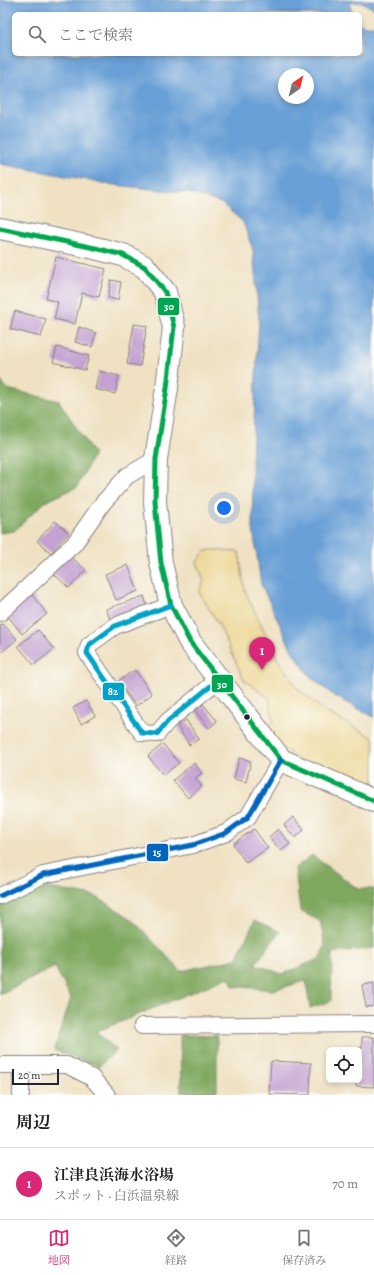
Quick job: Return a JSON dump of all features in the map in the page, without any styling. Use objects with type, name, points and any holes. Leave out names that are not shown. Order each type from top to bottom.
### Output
[{"type":"main road","points":[[0,228],[88,246],[123,256],[145,267],[165,292],[174,327],[167,388],[156,459],[155,502],[161,563],[171,605],[190,642],[280,760],[374,801]]},
{"type":"street","points":[[0,613],[74,544],[102,504],[127,476],[156,459]]},
{"type":"street","points":[[171,605],[115,626],[89,645],[88,653],[142,733],[157,734],[168,721],[218,680]]},
{"type":"street","points":[[0,896],[43,875],[193,845],[226,833],[248,817],[280,760]]},
{"type":"street","points":[[142,1026],[374,1024]]},
{"type":"street","points":[[0,1065],[67,1065],[92,1078],[107,1095]]},
{"type":"street","points":[[21,1066],[21,1095]]},
{"type":"green space","points":[[0,380],[7,389],[59,401],[94,454],[77,487],[45,502],[14,531],[0,533]]},
{"type":"green space","points":[[312,855],[358,889],[374,889],[374,948],[332,953],[331,1001],[310,1008],[306,981],[273,990],[233,986],[229,977],[96,1032],[117,1050],[99,1066],[54,1050],[71,998],[55,967],[0,994],[0,906],[47,888],[95,896],[132,919],[181,971],[236,959],[255,920],[280,932],[255,964],[282,974],[319,959],[325,946],[320,921],[300,911],[295,868]]},
{"type":"green space","points":[[180,1035],[217,1036],[217,1091],[181,1093]]},
{"type":"sand","points":[[212,550],[239,552],[245,591],[278,660],[297,688],[326,712],[374,738],[374,791],[300,761],[282,747],[261,724],[274,723],[269,698],[244,680],[219,625],[199,592],[204,581],[197,562],[205,551]]},
{"type":"water","points":[[0,0],[374,0],[374,9],[364,3],[353,2],[350,5],[352,12],[12,12],[12,56],[362,56],[362,24],[365,26],[374,26],[374,717],[334,696],[310,676],[292,651],[261,584],[253,529],[252,459],[259,319],[253,250],[243,222],[221,203],[189,193],[115,185],[0,164]]},
{"type":"building","points":[[56,257],[106,269],[99,297],[82,293],[75,324],[54,319],[58,302],[46,299]]},
{"type":"building","points":[[111,280],[121,282],[118,300],[108,298]]},
{"type":"building","points":[[15,311],[46,319],[41,337],[10,329]]},
{"type":"building","points":[[134,324],[147,326],[140,366],[127,364]]},
{"type":"building","points":[[79,327],[96,333],[92,347],[75,342]]},
{"type":"building","points":[[57,347],[89,356],[85,370],[53,362]]},
{"type":"building","points":[[99,371],[119,376],[115,394],[95,389]]},
{"type":"building","points":[[55,521],[69,533],[51,553],[37,541]]},
{"type":"building","points":[[69,555],[86,570],[69,588],[52,572]]},
{"type":"building","points":[[128,565],[138,591],[116,600],[105,574]]},
{"type":"building","points":[[32,595],[47,614],[22,634],[7,615]]},
{"type":"building","points":[[144,596],[148,609],[111,622],[106,609]]},
{"type":"building","points":[[3,624],[17,639],[2,652],[0,650],[0,626]]},
{"type":"building","points":[[38,630],[54,649],[34,665],[18,646]]},
{"type":"building","points":[[135,670],[152,694],[136,706],[118,681]]},
{"type":"building","points":[[86,701],[95,716],[81,724],[73,708]]},
{"type":"building","points":[[203,704],[217,721],[209,728],[195,711]]},
{"type":"building","points":[[186,720],[199,739],[189,745],[177,726]]},
{"type":"building","points":[[163,744],[179,763],[163,775],[148,756]]},
{"type":"building","points":[[239,758],[251,761],[246,782],[234,779]]},
{"type":"building","points":[[194,763],[202,773],[195,778],[202,786],[188,798],[173,780]]},
{"type":"building","points":[[293,817],[304,830],[295,838],[284,825]]},
{"type":"building","points":[[254,829],[268,848],[246,863],[233,844]]},
{"type":"building","points":[[278,829],[290,844],[281,851],[269,837]]},
{"type":"building","points":[[374,983],[374,1006],[366,1007],[362,985]]},
{"type":"building","points":[[362,1037],[374,1037],[374,1087],[356,1086],[356,1083],[362,1083]]},
{"type":"building","points":[[271,1061],[311,1063],[310,1095],[269,1094]]},
{"type":"transit line","name":"30","points":[[0,228],[123,255],[145,267],[165,292],[174,327],[167,388],[156,459],[155,502],[161,563],[171,605],[190,642],[281,760],[374,801]]},
{"type":"transit line","name":"82","points":[[171,605],[115,626],[89,645],[87,653],[142,733],[157,734],[168,721],[218,680]]},
{"type":"transit line","name":"15","points":[[0,896],[43,875],[193,845],[226,833],[248,817],[281,760]]},
{"type":"place","name":"江津良浜海水浴場","points":[[262,670]]}]
